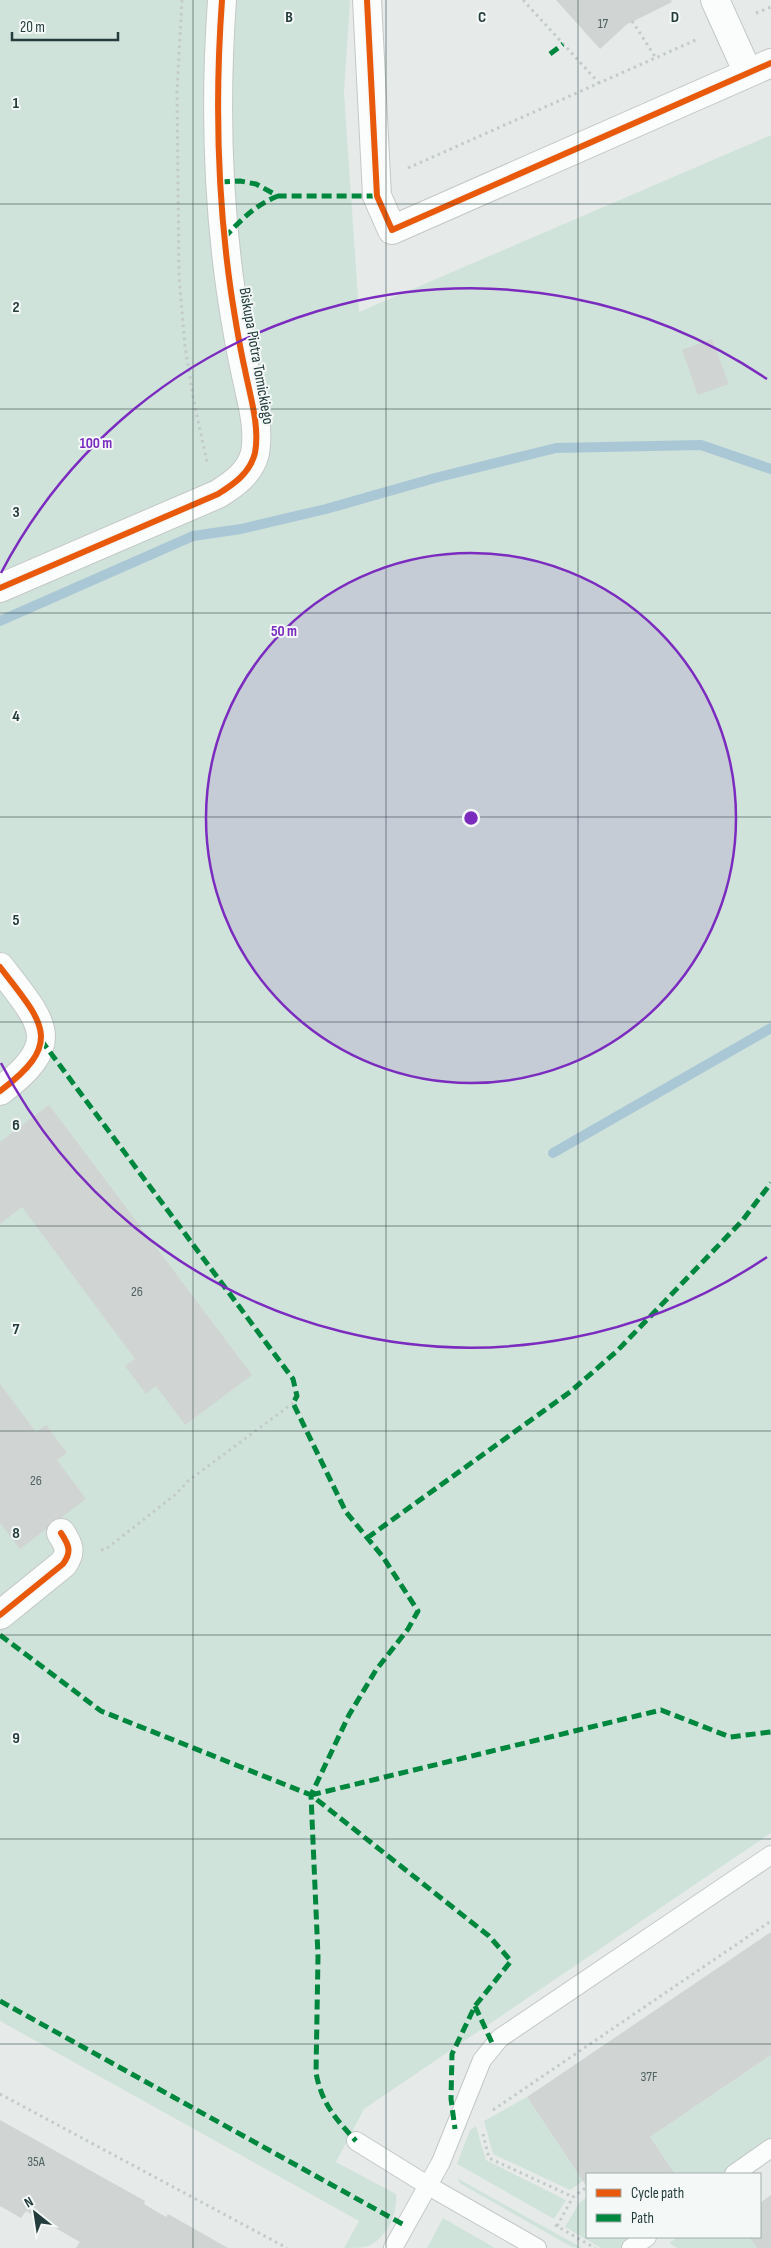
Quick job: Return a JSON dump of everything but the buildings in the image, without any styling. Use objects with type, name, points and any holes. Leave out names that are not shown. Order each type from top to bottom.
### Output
[{"type":"street","name":"Biskupa Piotra Tomickiego","points":[[0,588],[218,494],[239,480],[245,473],[254,454],[256,426],[231,292],[222,212],[218,86],[222,0]]},
{"type":"street","points":[[366,0],[377,196],[392,230],[759,68],[726,26],[714,0]]},
{"type":"street","points":[[0,967],[35,1016],[40,1028],[41,1040],[39,1051],[33,1062],[21,1075],[0,1091]]},
{"type":"street","points":[[0,1615],[63,1564],[65,1545]]},
{"type":"lane","points":[[393,2248],[441,2162],[482,2060],[500,2038],[771,1855]]},
{"type":"lane","points":[[356,2141],[427,2185],[537,2248]]},
{"type":"lane","points":[[735,2173],[771,2148]]},
{"type":"lane","points":[[631,2248],[645,2238]]},
{"type":"path","points":[[182,0],[177,91],[179,277],[185,346],[193,397],[208,467]]},
{"type":"path","points":[[523,0],[599,83]]},
{"type":"path","points":[[632,21],[656,58]]},
{"type":"path","points":[[376,182],[726,26]]},
{"type":"path","points":[[65,1545],[106,1549],[176,1494],[188,1481],[293,1403]]},
{"type":"path","points":[[487,2114],[771,1921]]},
{"type":"path","points":[[0,2094],[286,2248]]},
{"type":"path","points":[[482,2129],[489,2158],[573,2197]]},
{"type":"path","points":[[557,2226],[573,2197],[586,2188]]},
{"type":"green space","points":[[0,0],[350,0],[344,92],[359,312],[771,135],[771,1833],[364,2109],[336,2162],[396,2194],[396,2201],[393,2217],[386,2231],[375,2242],[362,2247],[344,2248],[359,2221],[0,2021]]},
{"type":"green space","points":[[771,2055],[771,2145],[731,2173],[674,2173],[650,2137]]},
{"type":"green space","points":[[527,2097],[583,2181],[570,2190],[493,2154],[484,2121]]},
{"type":"green space","points":[[476,2126],[486,2160],[566,2200],[554,2219],[457,2164],[470,2130]]},
{"type":"green space","points":[[457,2178],[582,2248],[572,2247],[461,2184]]},
{"type":"green space","points":[[586,2198],[586,2238],[642,2238],[627,2248],[601,2248],[565,2227],[579,2203]]},
{"type":"green space","points":[[443,2218],[495,2248],[427,2248]]},
{"type":"green space","points":[[676,2238],[750,2238],[757,2248],[677,2248],[669,2243]]},
{"type":"waterway","points":[[0,621],[193,536],[241,529],[326,509],[435,478],[556,448],[701,445],[771,469]]},
{"type":"waterway","points":[[553,1153],[771,1028]]},
{"type":"marked path","points":[[550,54],[563,44]]},
{"type":"marked path","points":[[220,182],[240,181],[256,184],[278,196],[377,196]]},
{"type":"marked path","points":[[224,238],[255,208],[278,196]]},
{"type":"marked path","points":[[41,1040],[293,1379],[297,1396],[293,1403],[346,1512],[383,1557],[418,1611],[408,1629],[376,1670],[349,1715],[311,1795],[318,1956],[316,2073],[330,2110],[356,2141]]},
{"type":"marked path","points":[[367,1538],[570,1392],[617,1351],[742,1221],[771,1183]]},
{"type":"marked path","points":[[0,1635],[101,1711],[311,1795],[489,1936],[511,1961],[475,2006],[452,2054],[451,2099],[455,2129]]},
{"type":"marked path","points":[[311,1795],[661,1710],[730,1737],[771,1732]]},
{"type":"marked path","points":[[0,2001],[406,2226]]},
{"type":"marked path","points":[[475,2006],[493,2045]]},
{"type":"cycle path","points":[[0,588],[218,494],[241,477],[253,460],[256,443],[255,422],[231,292],[220,183],[218,73],[222,0]]},
{"type":"cycle path","points":[[367,0],[377,196],[392,230],[771,63]]},
{"type":"cycle path","points":[[0,967],[36,1017],[40,1031],[40,1045],[34,1059],[21,1074],[0,1091]]},
{"type":"cycle path","points":[[0,1615],[63,1564],[68,1556],[68,1548],[61,1533]]}]
